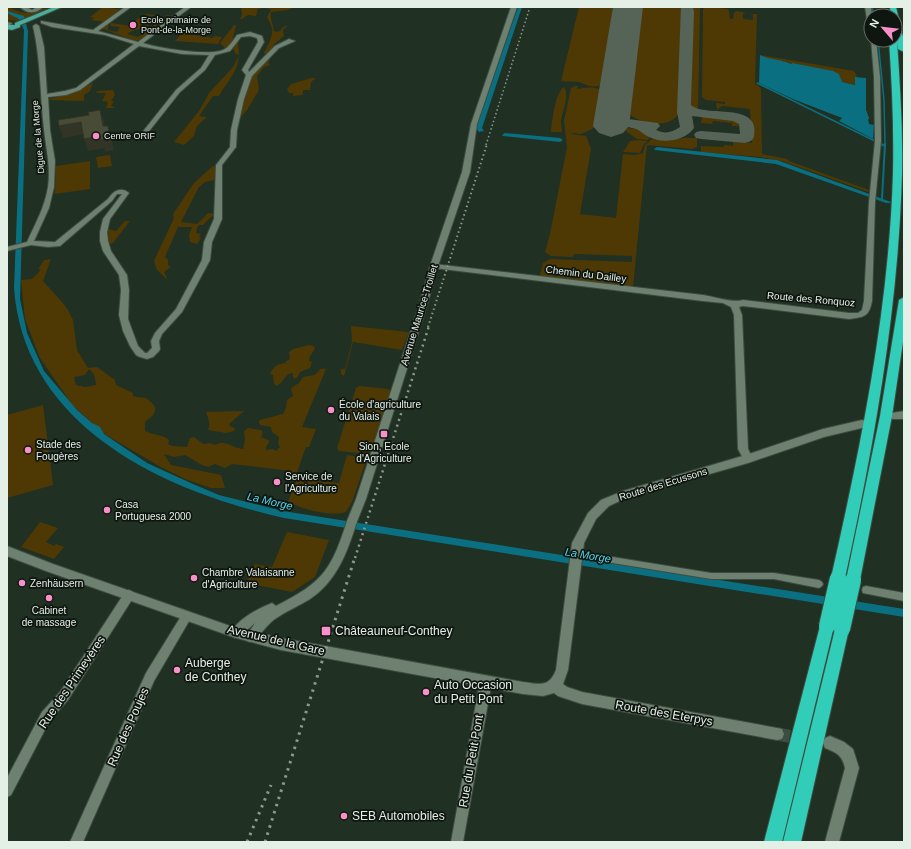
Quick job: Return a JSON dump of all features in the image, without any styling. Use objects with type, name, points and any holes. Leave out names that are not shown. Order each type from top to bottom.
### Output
[{"type":"highway","points":[[893,7],[904,58]]},
{"type":"highway","points":[[792,842],[834,627],[838,578],[875,407],[898,260],[903,190],[903,140],[900,88],[894,48]]},
{"type":"highway","points":[[773,842],[834,627],[853,580],[886,416],[904,300]]},
{"type":"main road","points":[[8,26],[16,27],[21,23],[59,7]]},
{"type":"street","points":[[24,9],[36,10],[40,7]]},
{"type":"street","points":[[95,31],[128,7]]},
{"type":"street","points":[[44,96],[66,93],[78,89],[188,7]]},
{"type":"street","name":"Avenue Maurice-Troillet","points":[[252,637],[264,619],[314,590],[327,577],[338,560],[361,499],[424,302],[434,266],[466,172],[470,158],[471,137],[474,124],[514,7]]},
{"type":"street","points":[[43,22],[52,26],[95,31],[138,45],[182,52],[213,54],[228,50],[239,36],[250,34],[260,37],[261,42],[245,70],[249,75]]},
{"type":"street","name":"Digue de la Morge","points":[[27,244],[46,208],[50,187],[52,161],[47,130],[41,47],[36,26]]},
{"type":"street","points":[[10,249],[27,244],[48,246],[58,244],[110,200],[115,193],[122,191],[126,193],[109,213],[106,220],[104,241],[108,254],[124,276],[123,316],[127,331],[138,353],[141,355],[150,355],[156,349],[155,341],[159,333],[179,310],[202,271],[206,260],[208,242],[218,219],[219,165],[233,148],[236,122],[241,99],[249,75],[277,47],[292,41]]},
{"type":"street","name":"Route des Ronquoz","points":[[734,305],[743,303],[849,316],[858,316],[863,313],[867,307],[872,200],[878,144],[877,77],[874,48]]},
{"type":"street","points":[[144,134],[178,91],[203,69],[213,54]]},
{"type":"street","name":"Chemin du Dailley","points":[[434,266],[716,300],[734,305]]},
{"type":"street","points":[[734,305],[737,309],[738,318],[743,449],[748,459]]},
{"type":"street","name":"Route des Ecussons","points":[[555,686],[559,680],[562,670],[575,558],[580,539],[592,516],[605,503],[623,495],[748,459],[822,433],[862,424]]},
{"type":"street","name":"Avenue de la Gare","points":[[8,553],[236,633],[252,637],[281,644],[540,691],[548,690],[555,686]]},
{"type":"street","points":[[575,558],[588,556],[711,576],[774,576],[819,584]]},
{"type":"street","points":[[866,590],[904,597]]},
{"type":"street","name":"Rue des Primevères","points":[[7,791],[46,716],[64,696],[129,595]]},
{"type":"street","name":"Avenue Maurice-Troillet","points":[[236,633],[262,613],[291,603]]},
{"type":"street","name":"Rue des Poujes","points":[[76,842],[150,677],[187,616]]},
{"type":"street","name":"Rue du Petit Pont","points":[[457,842],[486,681]]},
{"type":"street","name":"Route des Eterpys","points":[[555,686],[563,692],[582,698],[777,734]]},
{"type":"street","points":[[830,743],[839,747],[848,754],[852,763],[852,768],[832,842]]},
{"type":"shaded area","points":[[7,7],[26,13],[42,8],[48,9],[19,21],[7,20]]},
{"type":"shaded area","points":[[103,7],[122,10],[105,22],[91,20],[94,18],[90,17]]},
{"type":"shaded area","points":[[242,7],[294,7],[288,10],[271,12],[274,31],[280,31],[282,28],[287,26],[283,30],[284,36],[273,45],[275,47],[266,57],[264,52],[272,35],[272,28],[267,17],[271,10],[266,8],[258,9],[256,16],[248,15],[240,19],[242,15]]},
{"type":"shaded area","points":[[579,7],[613,7],[601,85],[591,86],[578,82],[561,81]]},
{"type":"shaded area","points":[[643,7],[683,7],[679,113],[669,122],[654,124],[639,120],[628,113],[640,13]]},
{"type":"shaded area","points":[[693,7],[700,7],[698,111],[691,109]]},
{"type":"shaded area","points":[[708,7],[727,9],[729,11],[730,19],[733,19],[736,11],[746,13],[743,14],[743,19],[753,20],[753,15],[750,14],[757,14],[755,84],[760,87],[761,90],[762,154],[787,159],[869,190],[868,192],[782,161],[759,157],[701,152],[701,146],[724,147],[724,145],[733,146],[733,142],[752,143],[750,109],[722,106],[717,110],[716,103],[725,104],[725,102],[706,100],[702,97],[703,9]]},
{"type":"shaded area","points":[[146,14],[155,15],[145,22],[150,24],[127,34],[138,37],[167,15],[173,16],[140,40],[133,40],[102,28],[109,23],[108,30],[117,32],[120,27],[110,26],[111,23],[131,26],[137,19]]},
{"type":"shaded area","points":[[234,25],[236,25],[232,42],[226,49],[220,43]]},
{"type":"shaded area","points":[[186,29],[190,31],[188,34],[212,38],[215,36],[222,37],[218,44],[175,41]]},
{"type":"shaded area","points":[[235,42],[239,42],[239,55],[236,54],[234,50],[230,49]]},
{"type":"shaded area","points":[[760,55],[854,71],[857,76],[855,77],[855,85],[842,82],[813,68],[780,61],[867,111],[869,124],[840,116],[813,106],[760,83]]},
{"type":"shaded area","points":[[239,56],[237,67],[219,96],[213,96],[199,116],[207,117],[197,126],[194,136],[184,145],[174,142],[199,111],[209,93],[233,67]]},
{"type":"shaded area","points":[[266,58],[270,59],[268,62],[270,65],[264,67],[257,76],[259,90],[247,110],[236,123],[250,75]]},
{"type":"shaded area","points":[[316,78],[311,82],[310,90],[303,90],[302,95],[293,96],[293,93],[289,93],[287,89],[291,84]]},
{"type":"shaded area","points":[[93,83],[90,91],[84,95],[84,101],[47,100],[74,92]]},
{"type":"shaded area","points":[[578,86],[577,89],[592,88],[601,90],[594,128],[581,134],[571,134],[586,136],[591,149],[580,214],[616,218],[623,154],[635,155],[643,153],[645,145],[652,139],[669,140],[697,138],[697,147],[692,149],[647,145],[633,287],[543,278],[540,275],[543,263],[550,259],[632,262],[632,256],[575,254],[572,257],[551,256],[545,252],[550,234],[567,147],[564,121],[571,88]]},
{"type":"shaded area","points":[[564,87],[566,95],[561,122],[562,132],[551,132],[556,101],[558,95]]},
{"type":"shaded area","points":[[113,90],[115,95],[111,101],[114,101],[111,106],[114,108],[106,108],[108,102],[102,101],[106,93],[96,93],[97,91]]},
{"type":"shaded area","points":[[702,116],[736,119],[742,123],[740,126],[732,126],[732,123],[713,121],[712,124],[701,123]]},
{"type":"shaded area","points":[[626,128],[637,129],[650,137],[648,140],[637,139],[626,131]]},
{"type":"shaded area","points":[[630,141],[648,141],[644,144],[640,153],[623,152]]},
{"type":"shaded area","points":[[110,155],[112,166],[98,168],[96,157]]},
{"type":"shaded area","points":[[90,161],[90,189],[55,194],[56,166]]},
{"type":"shaded area","points":[[214,165],[216,169],[214,180],[205,182],[199,187],[181,222],[197,224],[208,213],[216,214],[203,225],[199,225],[197,228],[196,233],[201,234],[199,236],[201,238],[197,244],[190,242],[189,235],[192,227],[178,227],[165,257],[168,260],[168,265],[171,267],[164,272],[168,280],[157,270],[154,261],[174,218],[173,214],[194,183]]},
{"type":"shaded area","points":[[125,221],[130,221],[113,243],[109,244],[108,229],[116,231]]},
{"type":"shaded area","points":[[51,259],[43,281],[68,310],[73,320],[77,350],[88,368],[97,367],[115,380],[116,385],[133,393],[133,396],[146,398],[151,402],[154,405],[155,410],[153,415],[145,422],[145,431],[167,438],[169,440],[168,444],[173,446],[187,447],[190,438],[194,437],[203,444],[210,443],[215,445],[219,443],[226,443],[243,449],[245,440],[244,431],[248,428],[261,430],[263,432],[261,437],[270,441],[266,447],[266,450],[272,449],[276,451],[280,447],[278,444],[279,437],[272,432],[271,427],[260,425],[260,420],[283,414],[286,408],[287,400],[293,396],[291,388],[299,383],[303,377],[314,375],[320,369],[326,369],[302,427],[316,429],[309,447],[306,447],[295,478],[290,477],[291,471],[232,464],[225,468],[215,464],[208,467],[185,455],[174,457],[164,454],[171,465],[221,475],[225,488],[211,488],[185,479],[161,467],[106,435],[73,406],[40,358],[25,319],[21,280],[32,279],[40,271],[39,268],[44,260]],"holes":[[[89,369],[94,376],[96,385],[85,387],[76,385],[74,377],[85,375]]]},
{"type":"shaded area","points":[[351,326],[409,332],[402,350],[353,342],[344,376],[341,374],[341,369],[345,369],[352,342]]},
{"type":"shaded area","points":[[309,345],[314,346],[315,349],[310,356],[309,361],[312,362],[310,368],[300,372],[297,378],[293,378],[293,373],[288,374],[281,383],[276,386],[273,375],[270,374],[273,369],[278,365],[286,363],[285,362],[290,359],[289,352],[293,349]]},
{"type":"shaded area","points":[[359,386],[389,389],[391,393],[372,451],[367,454],[339,451],[337,448],[356,388]]},
{"type":"shaded area","name":"Stade des Fougères","points":[[43,405],[53,485],[7,498],[7,415]]},
{"type":"shaded area","points":[[244,411],[229,424],[235,428],[234,431],[226,433],[208,430],[209,423],[206,412]]},
{"type":"shaded area","points":[[347,455],[365,458],[366,461],[352,502],[346,512],[332,514],[324,513],[308,510],[288,502],[297,479],[339,483]]},
{"type":"shaded area","points":[[40,522],[58,528],[46,542],[54,546],[56,544],[64,547],[54,559],[21,547]]},
{"type":"shaded area","points":[[287,532],[329,540],[315,577],[292,592],[246,583],[255,564],[272,567]]},
{"type":"water","name":"La Morge","points":[[7,11],[24,16],[28,31],[20,299],[27,333],[44,371],[77,410],[92,423],[100,427],[104,434],[147,463],[193,484],[219,495],[283,511],[904,609],[904,617],[284,518],[238,506],[193,490],[148,470],[108,445],[72,415],[44,379],[24,337],[14,288],[24,30],[19,19],[7,13]]},
{"type":"water","points":[[760,55],[791,64],[833,71],[839,74],[842,82],[855,85],[855,77],[866,78],[866,110],[869,118],[869,124],[874,125],[873,139],[839,121],[842,118],[793,99],[759,83]]},
{"type":"building","points":[[100,110],[103,126],[108,126],[110,139],[101,140],[100,136],[84,139],[81,122],[59,126],[58,120],[89,115],[88,112]]},
{"type":"waterway","points":[[481,131],[479,128],[520,7]]},
{"type":"waterway","points":[[879,48],[884,100],[885,144]]},
{"type":"waterway","points":[[757,83],[883,145]]},
{"type":"waterway","points":[[505,135],[560,140]]},
{"type":"waterway","points":[[882,199],[885,146]]},
{"type":"waterway","points":[[657,149],[777,162],[888,202]]},
{"type":"taxiway","points":[[640,125],[657,136],[666,137],[680,133],[687,128],[684,112],[687,7]]},
{"type":"taxiway","points":[[685,107],[697,114],[740,118],[747,125],[747,137],[745,139],[701,135]]},
{"type":"taxiway","points":[[613,110],[615,115],[624,122],[640,125]]},
{"type":"taxiway","points":[[640,125],[653,126]]},
{"type":"runway","points":[[611,126],[628,7]]},
{"type":"tunnel","points":[[777,734],[804,739]]},
{"type":"railway","points":[[486,145],[530,7]]},
{"type":"railway","points":[[428,327],[487,144]]},
{"type":"railway","points":[[355,558],[429,326]]},
{"type":"railway","points":[[265,842],[355,557]]},
{"type":"railway","points":[[247,842],[271,785]]},
{"type":"place","name":"Ecole primaire de Pont-de-la-Morge","points":[[133,25]]},
{"type":"place","name":"Centre ORIF","points":[[96,136]]},
{"type":"place","name":"École d'agriculture du Valais","points":[[331,410]]},
{"type":"place","name":"Sion, Ecole d'Agriculture","points":[[384,434]]},
{"type":"place","name":"Stade des Fougères","points":[[28,450]]},
{"type":"place","name":"Service de l'Agriculture","points":[[277,482]]},
{"type":"place","name":"Casa Portuguesa 2000","points":[[107,510]]},
{"type":"place","name":"Chambre Valaisanne d'Agriculture","points":[[194,578]]},
{"type":"place","name":"Zenhäusern","points":[[22,583]]},
{"type":"place","name":"Cabinet de massage","points":[[49,598]]},
{"type":"place","name":"Châteauneuf-Conthey","points":[[326,631]]},
{"type":"place","name":"Auberge de Conthey","points":[[177,670]]},
{"type":"place","name":"Auto Occasion du Petit Pont","points":[[426,692]]},
{"type":"place","name":"SEB Automobiles","points":[[344,816]]}]
